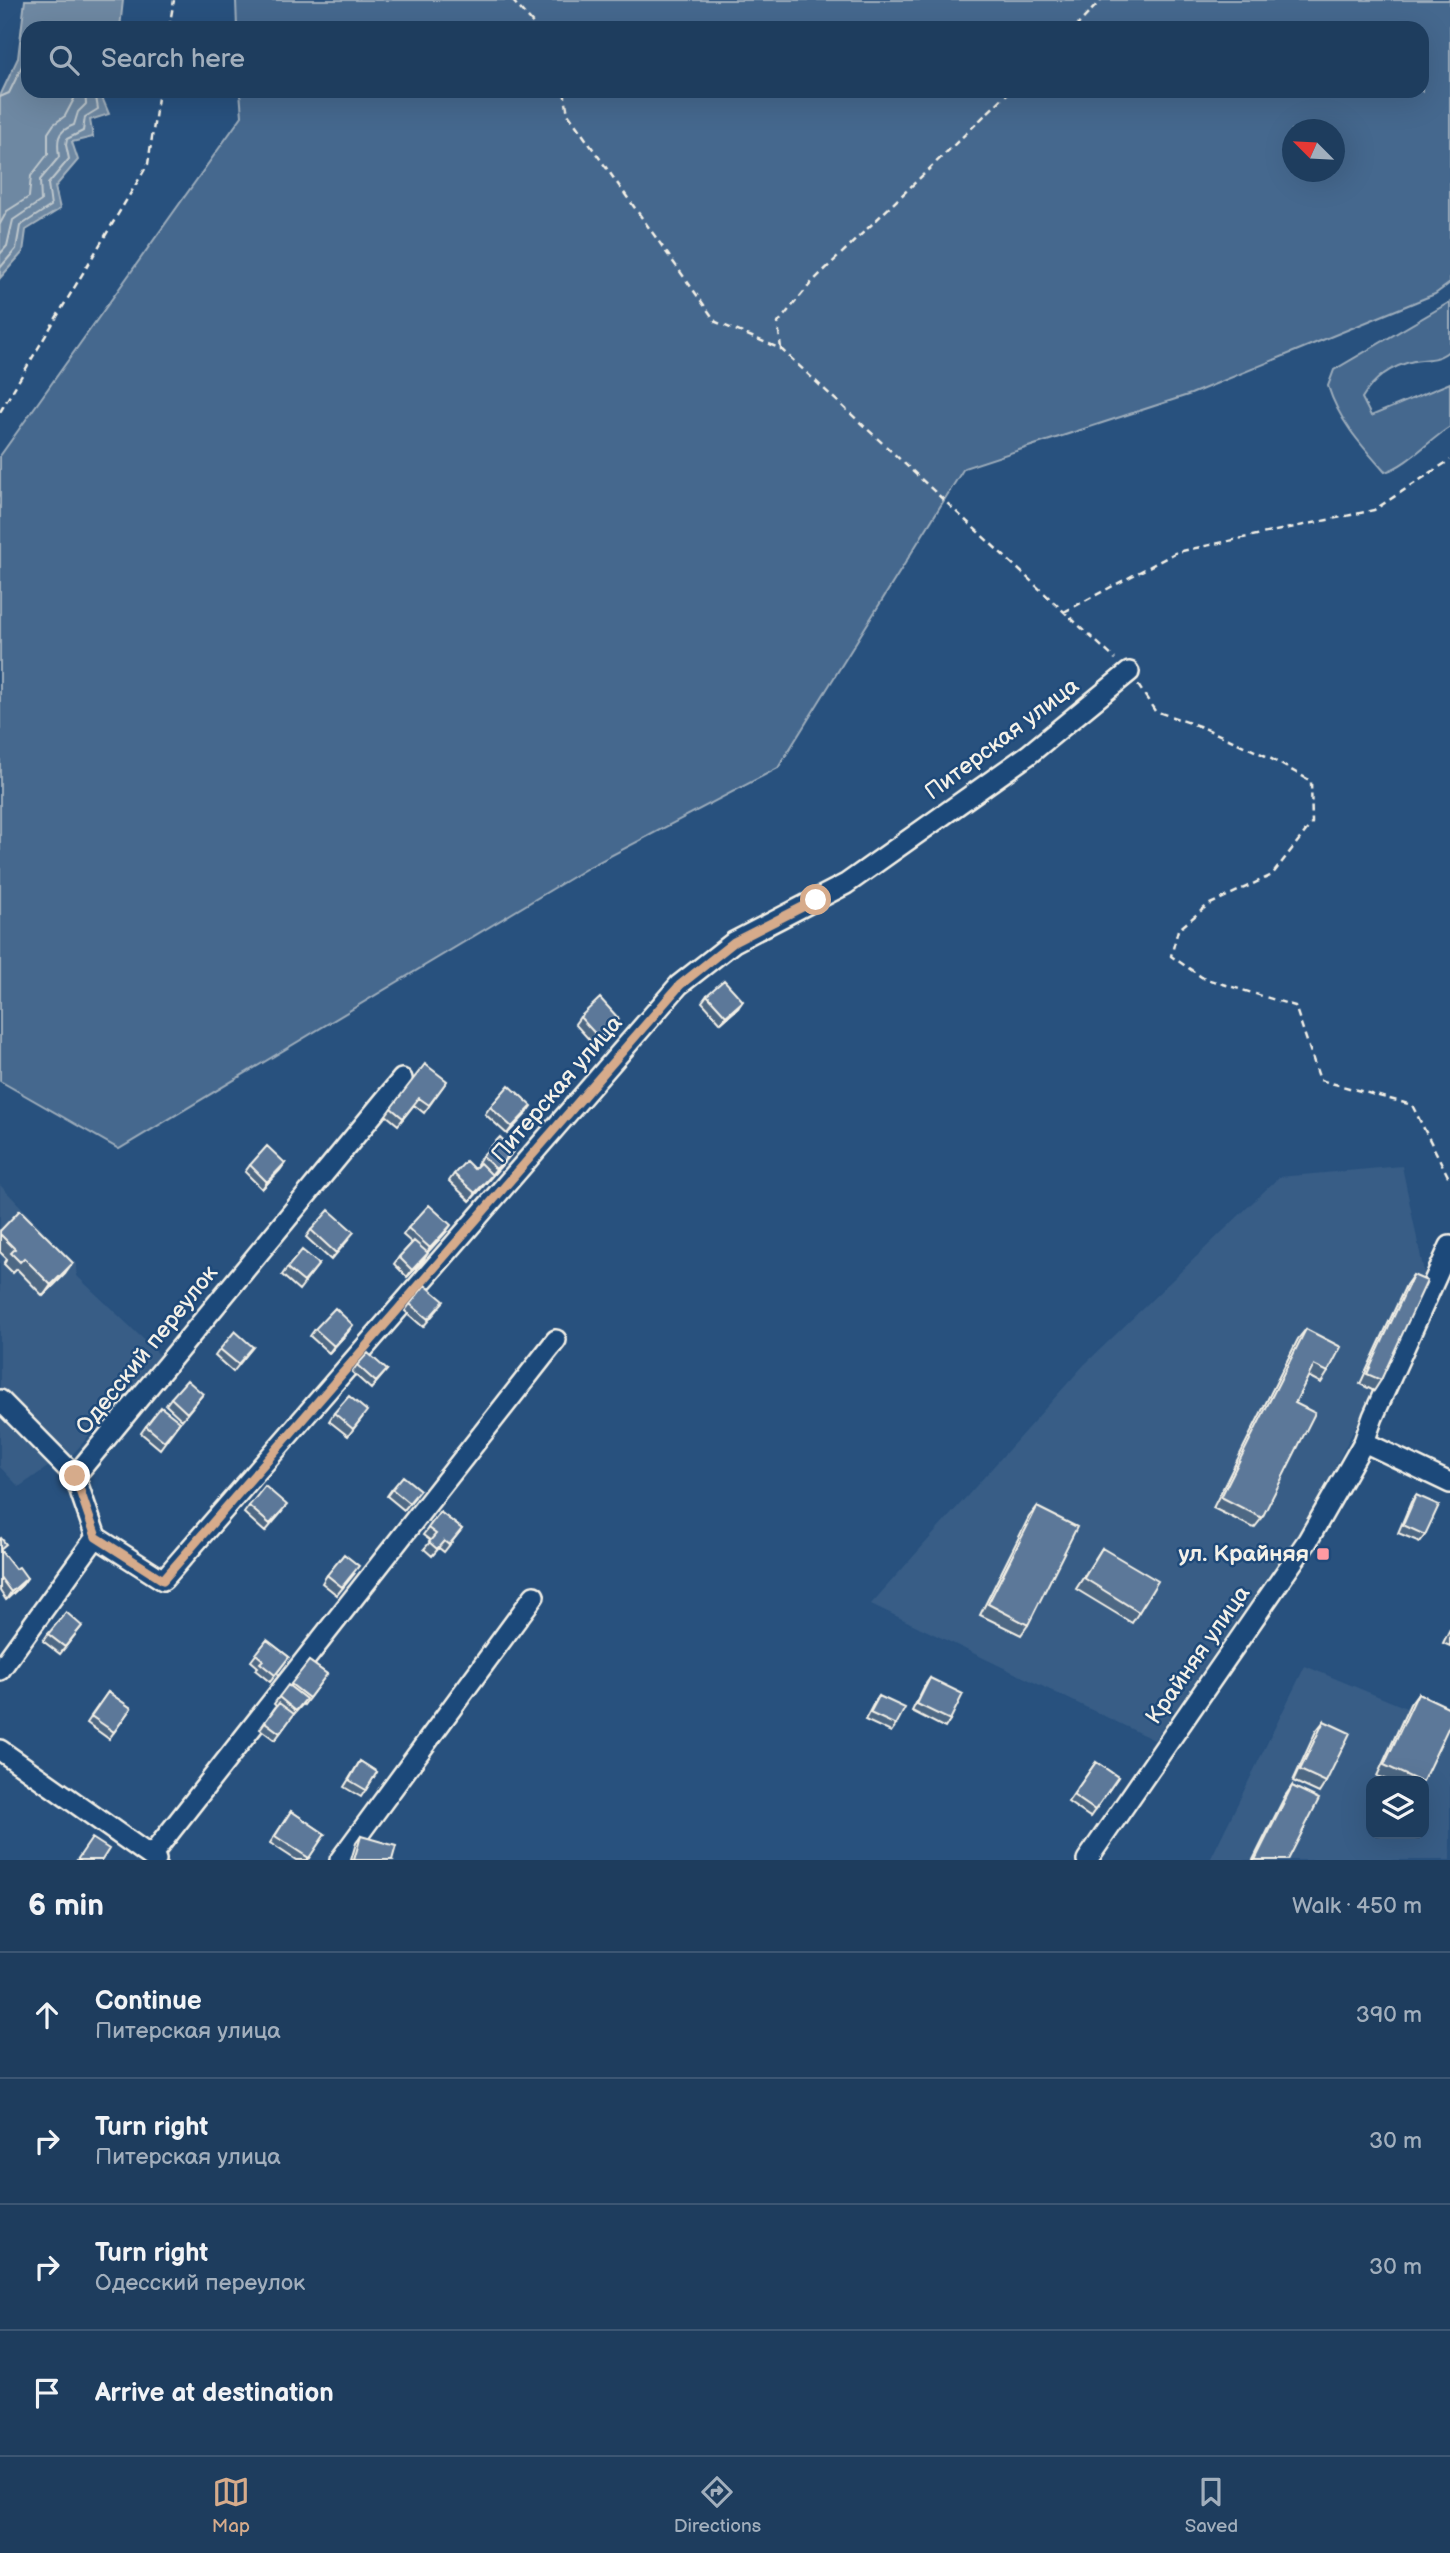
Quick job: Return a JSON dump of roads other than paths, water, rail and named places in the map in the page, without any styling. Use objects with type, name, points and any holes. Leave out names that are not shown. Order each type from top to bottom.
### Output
[{"type":"street","name":"Питерская улица","points":[[96,1537],[163,1580],[680,985],[734,942],[846,884],[1028,755],[1129,672]]},
{"type":"street","name":"Одесский переулок","points":[[75,1476],[402,1079]]},
{"type":"street","name":"Крайняя улица","points":[[1087,1860],[1308,1540],[1364,1442],[1450,1246]]},
{"type":"street","points":[[0,1750],[154,1858],[556,1340]]},
{"type":"street","points":[[0,1400],[75,1476],[96,1537],[0,1670]]},
{"type":"street","points":[[1364,1442],[1450,1483]]},
{"type":"street","points":[[340,1860],[534,1596]]},
{"type":"water","points":[[25,0],[123,0],[121,21],[22,21]]},
{"type":"water","points":[[21,33],[21,98],[102,98],[109,114],[90,120],[93,137],[72,142],[78,160],[55,187],[60,209],[26,230],[23,252],[0,278],[0,96],[18,58]]},
{"type":"place","name":"ул. Крайняя","points":[[1323,1554]]}]
